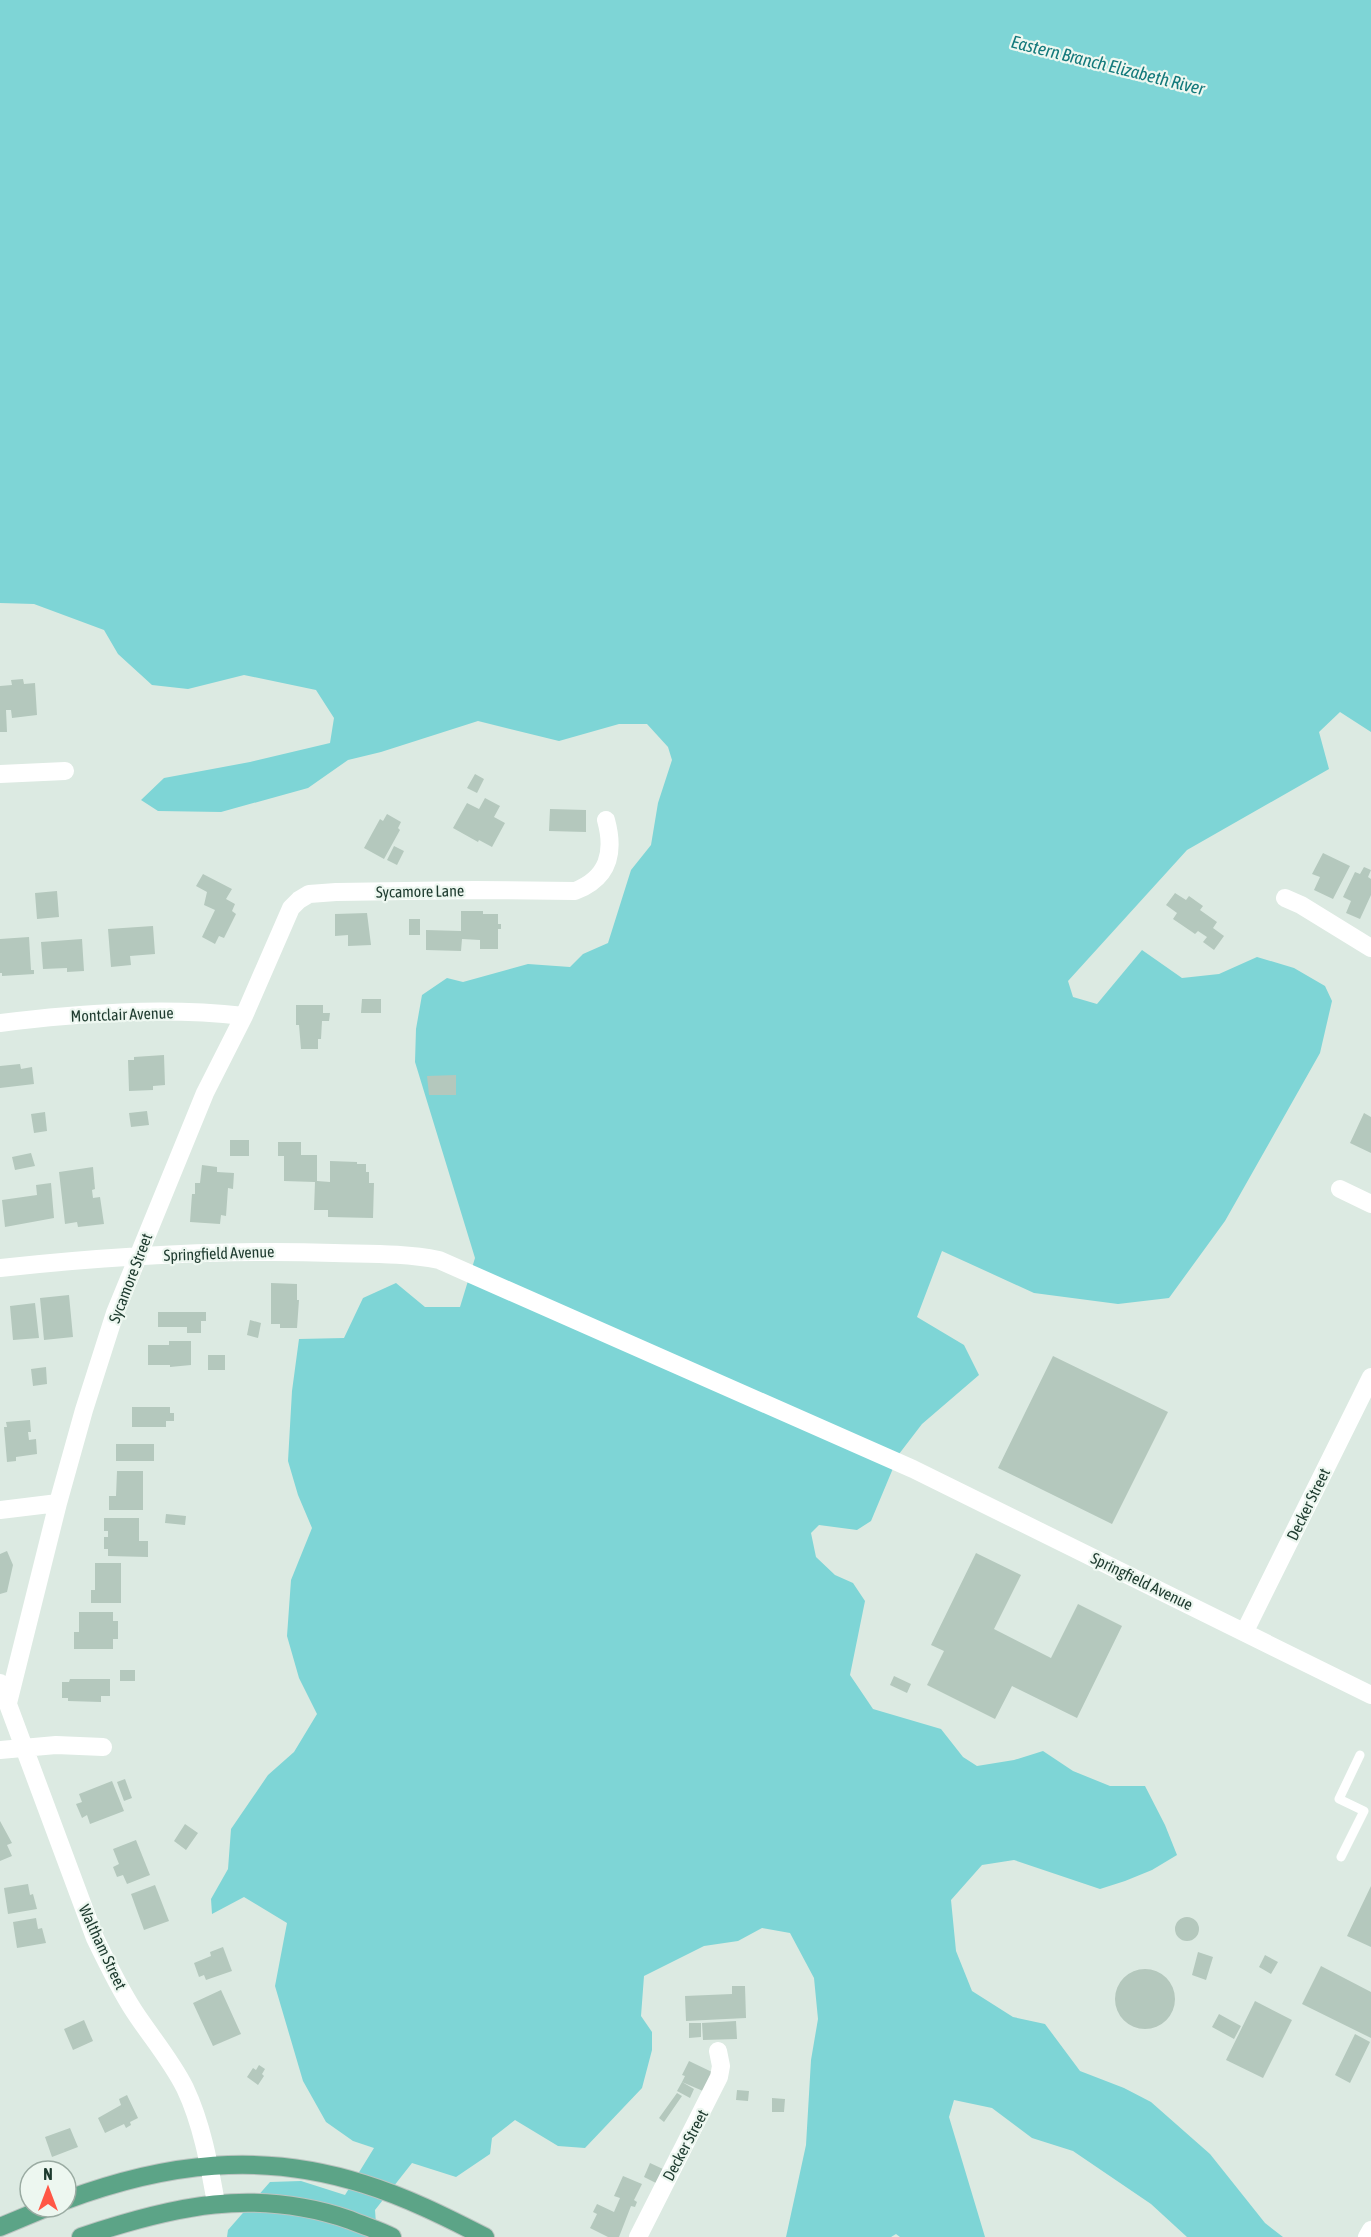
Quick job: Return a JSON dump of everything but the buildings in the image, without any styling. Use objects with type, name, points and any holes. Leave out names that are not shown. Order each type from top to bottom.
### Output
[{"type":"main road","points":[[78,2196],[133,2178],[209,2165],[283,2166],[337,2176],[385,2191],[441,2214],[485,2237]]},
{"type":"main road","points":[[81,2237],[133,2219],[183,2207],[216,2204],[265,2204],[321,2210],[392,2237]]},
{"type":"main road","points":[[0,2227],[19,2219]]},
{"type":"street","points":[[0,774],[65,771]]},
{"type":"street","name":"Sycamore Lane","points":[[326,893],[474,890],[575,891],[588,886],[597,879],[609,856],[611,838],[606,820]]},
{"type":"street","name":"Sycamore Street","points":[[8,1703],[58,1503],[84,1410],[115,1313],[205,1093],[244,1016],[291,908],[309,894],[326,893]]},
{"type":"street","points":[[1285,898],[1301,905],[1371,948]]},
{"type":"street","name":"Montclair Avenue","points":[[0,1023],[105,1012],[165,1011],[244,1016]]},
{"type":"street","points":[[1340,1189],[1371,1204]]},
{"type":"street","name":"Springfield Avenue","points":[[0,1268],[138,1256],[225,1252],[293,1251],[417,1255],[439,1260],[913,1469],[1371,1695]]},
{"type":"street","name":"Decker Street","points":[[1245,1631],[1371,1377]]},
{"type":"street","points":[[0,1510],[58,1503]]},
{"type":"street","name":"Waltham Street","points":[[0,1683],[95,1938],[113,1976],[135,2012],[169,2059],[185,2089],[199,2126],[216,2204]]},
{"type":"street","points":[[0,1750],[56,1745],[103,1747]]},
{"type":"street","name":"Decker Street","points":[[638,2237],[719,2078],[721,2066],[718,2051]]},
{"type":"street","points":[[1367,2237],[1371,2230]]},
{"type":"lane","points":[[1341,1857],[1364,1811],[1338,1799],[1360,1755]]},
{"type":"water","name":"Eastern Branch Elizabeth River","points":[[0,0],[1371,0],[1371,732],[1340,712],[1319,732],[1329,769],[1187,850],[1068,981],[1073,997],[1097,1004],[1142,950],[1182,978],[1219,974],[1257,957],[1294,968],[1325,986],[1332,1001],[1320,1053],[1225,1221],[1169,1298],[1118,1304],[1034,1293],[942,1251],[917,1317],[964,1345],[979,1375],[922,1424],[899,1454],[871,1521],[857,1530],[819,1525],[811,1533],[816,1557],[835,1575],[853,1583],[865,1601],[850,1675],[873,1709],[941,1729],[963,1757],[977,1766],[1014,1760],[1043,1751],[1073,1771],[1110,1786],[1145,1786],[1177,1855],[1152,1870],[1100,1889],[1014,1860],[982,1865],[951,1900],[956,1951],[972,1991],[1013,2017],[1045,2024],[1080,2071],[1124,2088],[1151,2102],[1210,2154],[1265,2223],[1283,2237],[1187,2237],[1151,2204],[1073,2151],[1032,2138],[992,2108],[954,2100],[949,2117],[985,2237],[900,2237],[896,2234],[891,2237],[786,2237],[806,2145],[811,2060],[818,2019],[814,1978],[790,1933],[762,1928],[738,1941],[704,1946],[644,1976],[641,2016],[652,2032],[652,2050],[642,2088],[585,2148],[558,2146],[515,2120],[492,2138],[490,2154],[456,2177],[412,2163],[375,2210],[377,2237],[227,2237],[228,2230],[270,2182],[301,2181],[345,2195],[374,2148],[353,2141],[326,2122],[303,2081],[275,1986],[287,1923],[244,1897],[212,1914],[211,1899],[228,1869],[231,1829],[268,1775],[294,1752],[317,1714],[299,1678],[287,1636],[291,1580],[312,1528],[298,1495],[288,1461],[292,1391],[299,1339],[344,1338],[363,1298],[396,1283],[425,1307],[460,1307],[475,1258],[415,1062],[416,1029],[422,995],[447,978],[463,982],[528,964],[570,967],[583,954],[608,943],[631,870],[651,845],[658,803],[672,760],[668,747],[647,724],[619,724],[559,741],[478,721],[381,752],[348,760],[308,788],[221,812],[158,811],[141,800],[164,778],[250,762],[330,743],[334,718],[316,690],[244,675],[188,689],[152,685],[118,654],[104,630],[34,604],[0,603]]}]
